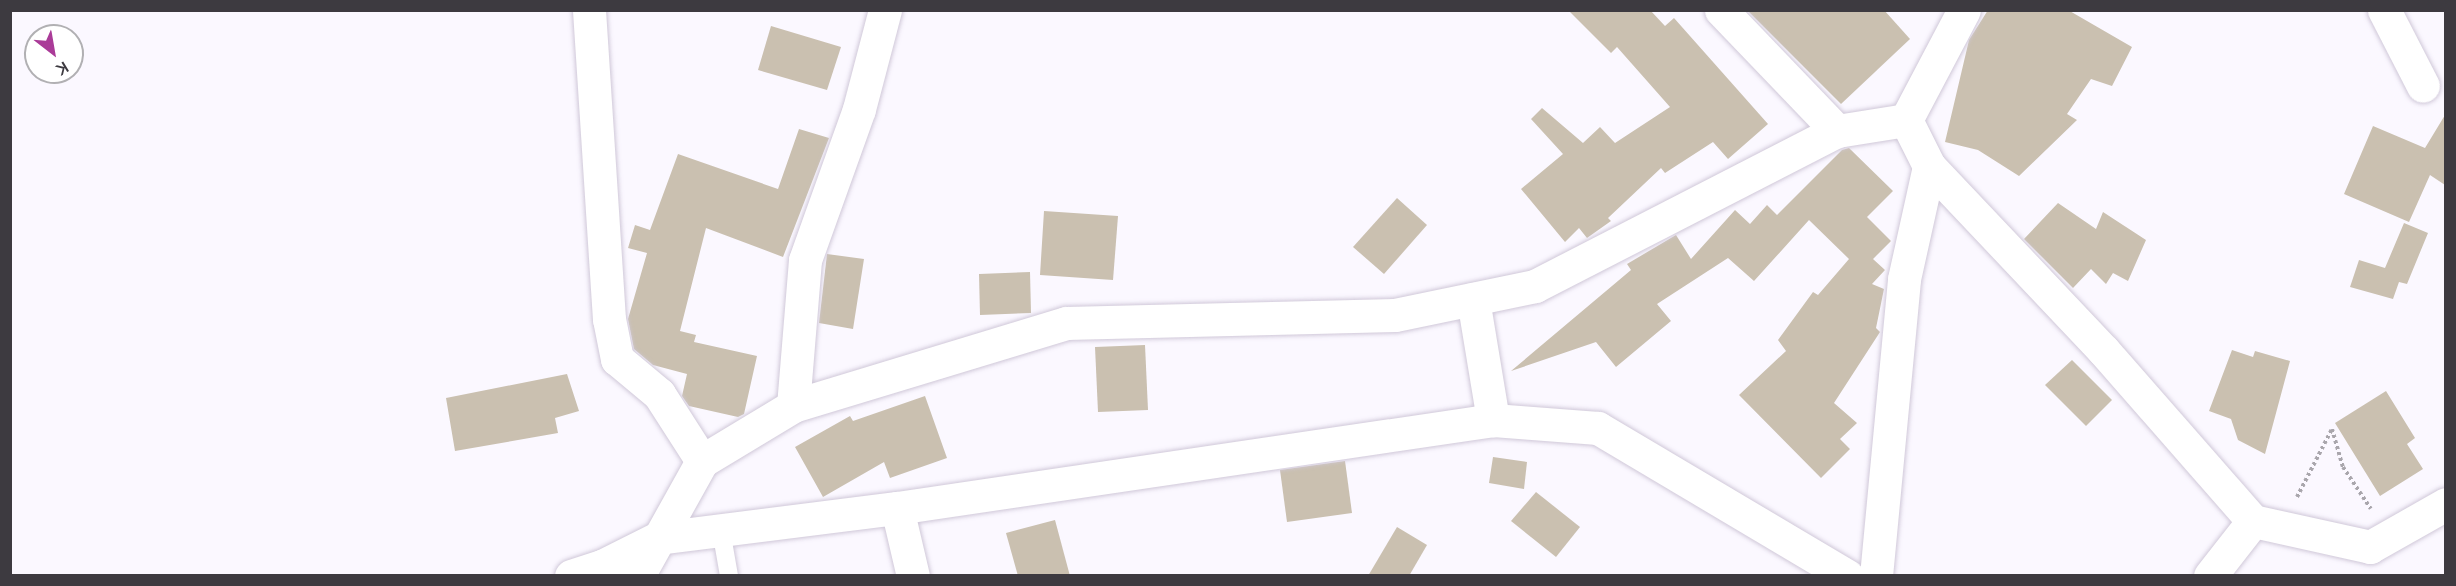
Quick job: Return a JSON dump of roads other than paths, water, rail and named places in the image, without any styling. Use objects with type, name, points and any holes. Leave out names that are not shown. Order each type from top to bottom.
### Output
[{"type":"street","points":[[589,10],[609,320],[617,359],[659,394],[702,461]]},
{"type":"street","points":[[793,405],[805,260],[859,109],[885,10]]},
{"type":"street","points":[[1721,10],[1836,131]]},
{"type":"street","points":[[1906,120],[1964,10]]},
{"type":"street","points":[[2384,10],[2423,86]]},
{"type":"street","points":[[638,576],[702,461],[793,405],[1066,323],[1395,315],[1535,286],[1811,148],[1836,131],[1906,120]]},
{"type":"street","points":[[1906,120],[1929,166],[2267,524],[2370,547],[2445,504]]},
{"type":"street","points":[[1876,576],[1904,279],[1929,166]]},
{"type":"street","points":[[1473,299],[1493,420]]},
{"type":"street","points":[[571,576],[602,566],[658,538],[897,508],[1493,420],[1598,428],[1847,576]]},
{"type":"street","points":[[897,508],[913,576]]},
{"type":"street","points":[[2210,576],[2267,524]]},
{"type":"lane","points":[[721,530],[729,576]]}]
